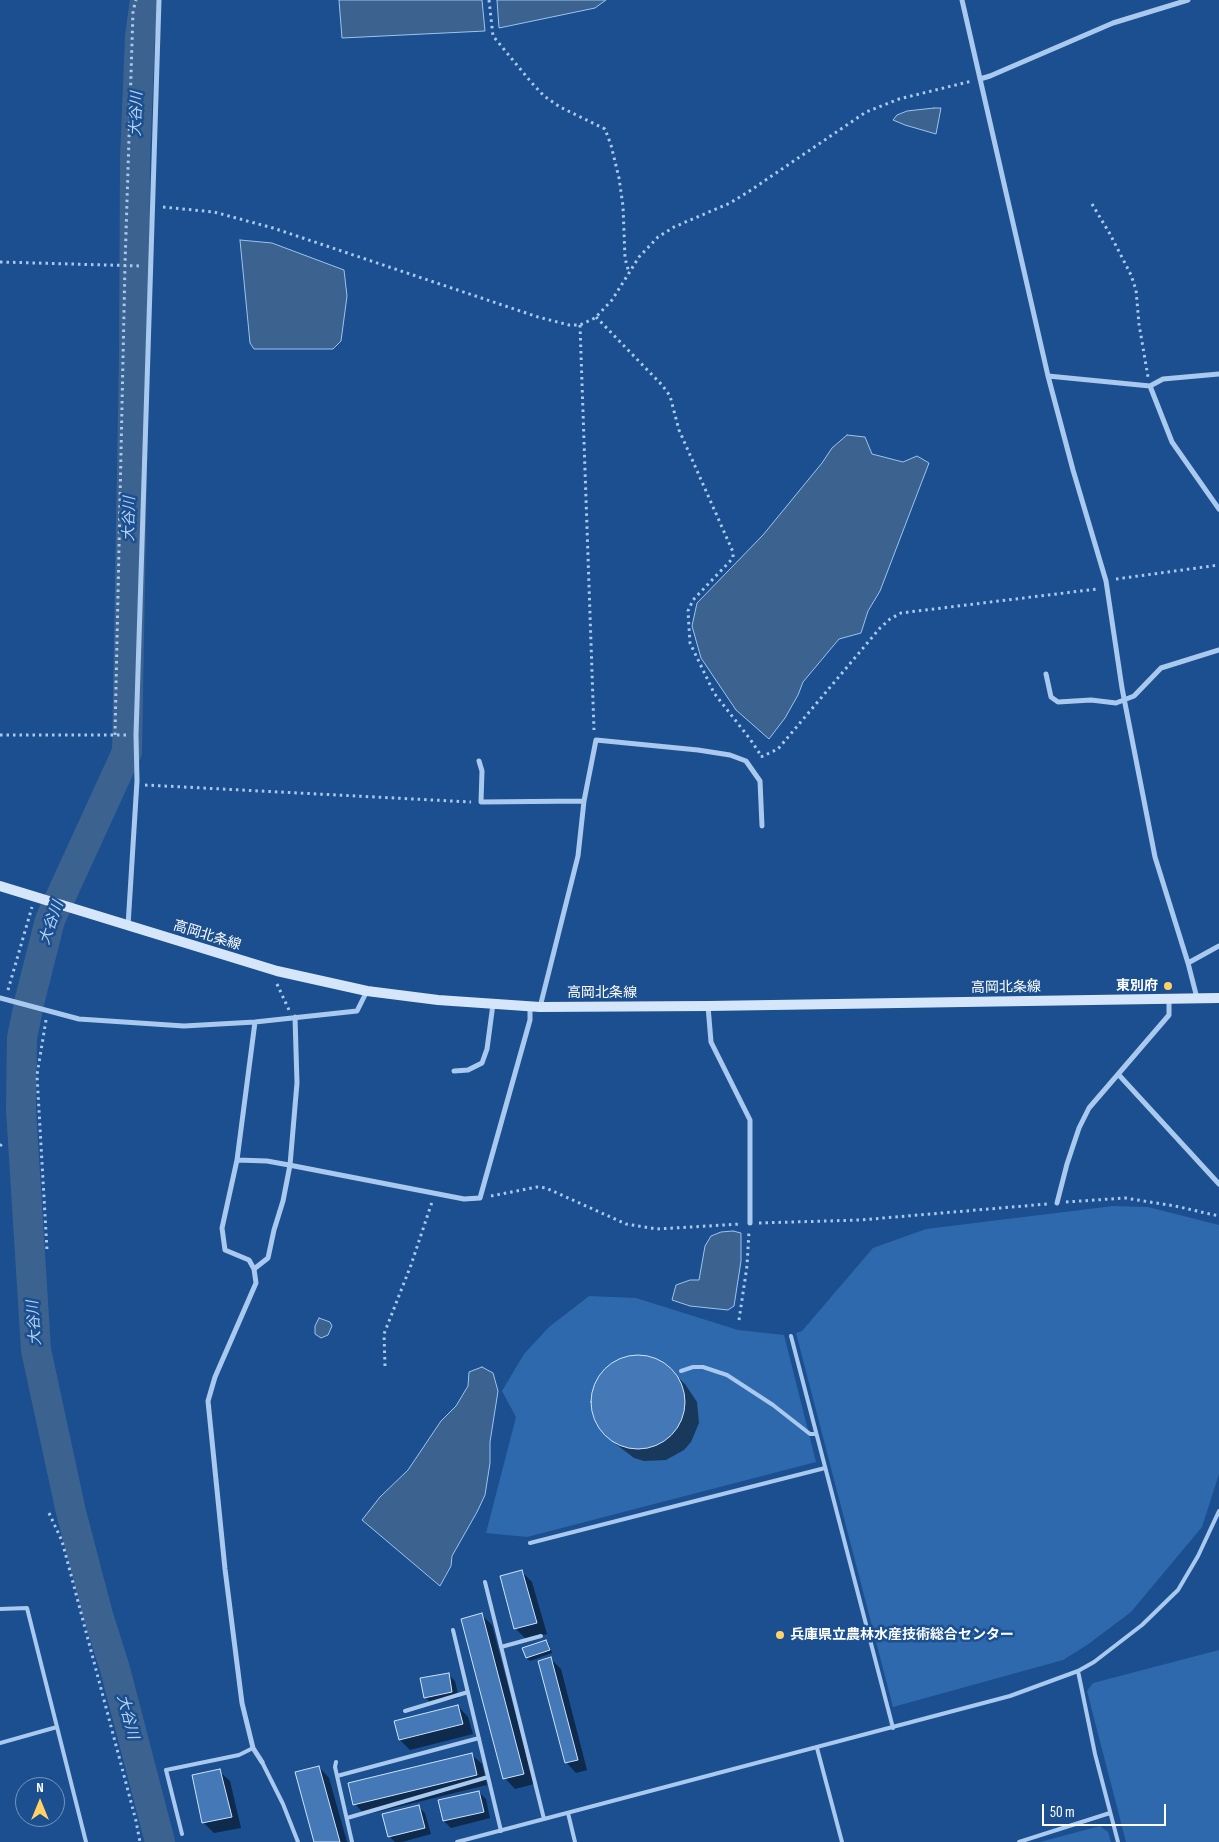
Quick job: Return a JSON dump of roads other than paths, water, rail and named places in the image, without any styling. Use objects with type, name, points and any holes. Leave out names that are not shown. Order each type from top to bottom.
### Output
[{"type":"main road","name":"高岡北条線","points":[[0,886],[277,971],[367,990],[438,1000],[535,1006],[708,1006],[1219,998]]},
{"type":"street","points":[[128,926],[137,784],[136,735],[159,0]]},
{"type":"street","points":[[962,0],[1048,376],[1106,584],[1124,700],[1155,857],[1198,998]]},
{"type":"street","points":[[980,79],[1113,23],[1188,0]]},
{"type":"street","points":[[1048,376],[1150,386],[1163,379],[1219,374]]},
{"type":"street","points":[[1150,386],[1172,442],[1219,509]]},
{"type":"street","points":[[1046,674],[1051,697],[1058,702],[1091,700],[1116,703],[1134,696],[1161,668],[1219,650]]},
{"type":"street","points":[[237,1160],[290,1165],[464,1199],[480,1198],[578,856],[584,801],[596,740],[698,750],[746,761],[760,781],[762,826]]},
{"type":"street","points":[[479,761],[482,771],[481,802],[584,801]]},
{"type":"street","points":[[1188,963],[1219,946]]},
{"type":"street","points":[[3,999],[79,1019],[184,1026],[255,1022],[357,1011],[367,990]]},
{"type":"street","points":[[1057,1203],[1078,1128],[1089,1108],[1170,1015],[1170,998]]},
{"type":"street","points":[[454,1071],[468,1070],[482,1062],[487,1049],[493,1004]]},
{"type":"street","points":[[708,1006],[711,1042],[750,1120],[750,1223]]},
{"type":"street","points":[[254,1269],[268,1258],[274,1230],[284,1201],[290,1165],[298,1083],[293,1018]]},
{"type":"street","points":[[255,1022],[237,1160],[222,1228],[225,1250],[249,1260],[254,1269],[256,1283],[215,1377],[208,1401],[242,1703],[253,1748],[262,1762]]},
{"type":"street","points":[[1118,1074],[1219,1184]]},
{"type":"lane","points":[[791,1336],[893,1728]]},
{"type":"lane","points":[[681,1371],[693,1367],[703,1367],[727,1375],[773,1405],[810,1434],[816,1434]]},
{"type":"lane","points":[[530,1543],[825,1468]]},
{"type":"lane","points":[[457,1842],[1010,1696],[1078,1671],[1094,1662],[1142,1625],[1178,1590],[1198,1556],[1219,1511]]},
{"type":"lane","points":[[485,1582],[544,1819]]},
{"type":"lane","points":[[0,1609],[27,1608],[86,1842]]},
{"type":"lane","points":[[453,1630],[501,1831]]},
{"type":"lane","points":[[501,1647],[541,1636]]},
{"type":"lane","points":[[1078,1671],[1095,1754],[1118,1842]]},
{"type":"lane","points":[[405,1711],[468,1692]]},
{"type":"lane","points":[[0,1743],[57,1727]]},
{"type":"lane","points":[[337,1776],[479,1738]]},
{"type":"lane","points":[[182,1834],[166,1770],[239,1755],[253,1748]]},
{"type":"lane","points":[[817,1748],[842,1842]]},
{"type":"lane","points":[[262,1762],[298,1842]]},
{"type":"lane","points":[[336,1762],[335,1767],[352,1842]]},
{"type":"lane","points":[[347,1818],[488,1777]]},
{"type":"lane","points":[[568,1813],[575,1842]]},
{"type":"lane","points":[[1019,1842],[1110,1813]]},
{"type":"waterway","name":"大谷川","points":[[145,0],[140,36],[135,159],[134,357],[127,752],[50,920],[22,1038],[21,1110],[36,1350],[71,1512],[98,1615],[115,1669],[160,1842]]},
{"type":"place","name":"東別府","points":[[1168,986]]},
{"type":"place","name":"兵庫県立農林水産技術総合センター","points":[[780,1635]]}]
